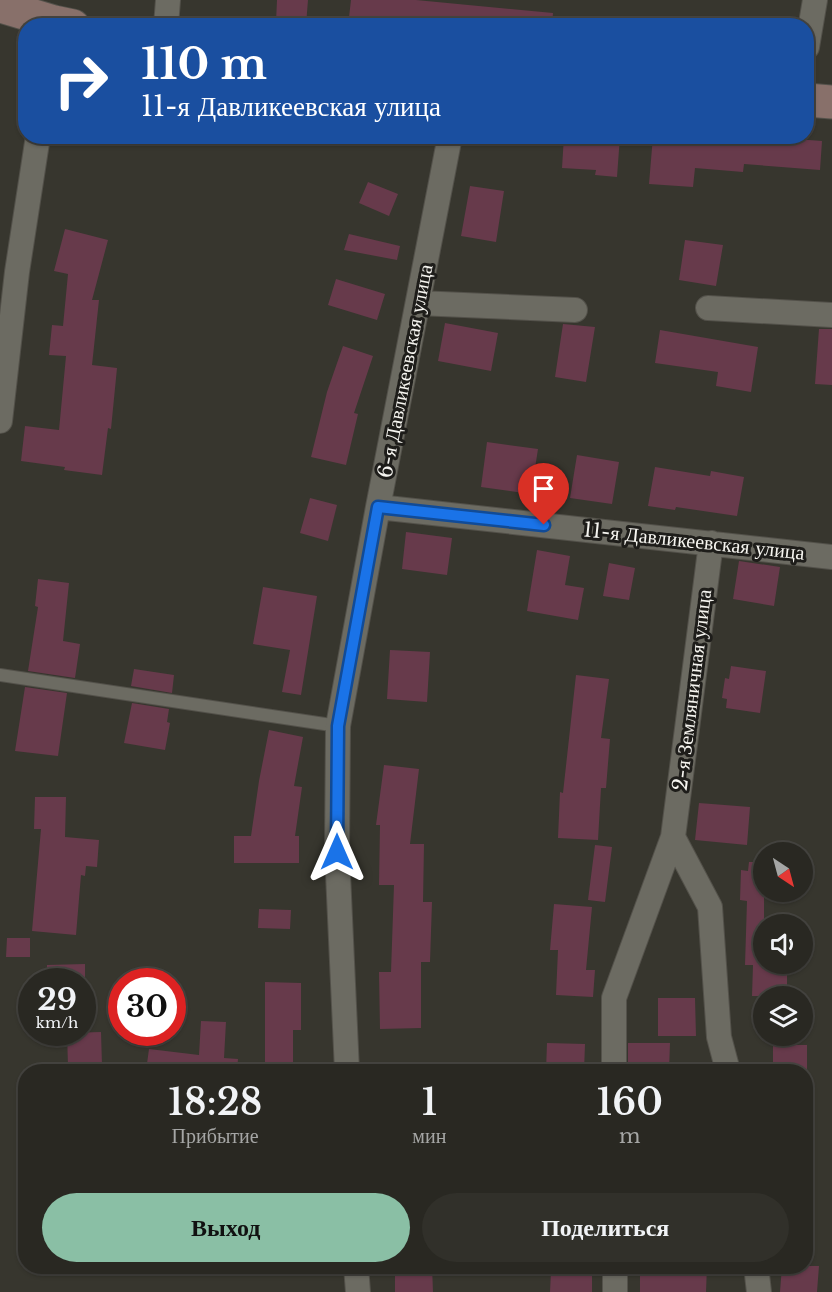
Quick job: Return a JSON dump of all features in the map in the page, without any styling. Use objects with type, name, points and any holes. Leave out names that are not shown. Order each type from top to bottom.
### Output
[{"type":"street","points":[[167,18],[168,0]]},
{"type":"street","points":[[811,18],[814,0]]},
{"type":"street","points":[[0,3],[4,7],[40,18]]},
{"type":"street","points":[[814,101],[832,102]]},
{"type":"street","points":[[0,421],[17,272],[37,144]]},
{"type":"street","name":"6-я Давликеевская улица","points":[[347,1064],[337,852],[338,726],[448,144]]},
{"type":"street","points":[[418,303],[575,310]]},
{"type":"street","points":[[708,308],[832,315]]},
{"type":"street","name":"11-я Давликеевская улица","points":[[378,507],[832,557]]},
{"type":"street","name":"2-я Земляничная улица","points":[[614,1064],[614,998],[674,837],[711,543]]},
{"type":"street","points":[[674,837],[710,907],[719,1037],[726,1064]]},
{"type":"street","points":[[356,1274],[357,1292]]},
{"type":"street","points":[[615,1274],[615,1292]]},
{"type":"street","points":[[757,1274],[759,1292]]},
{"type":"lane","points":[[0,675],[338,726]]},
{"type":"building","points":[[277,0],[308,0],[307,18],[276,18]]},
{"type":"building","points":[[351,0],[416,0],[553,13],[553,18],[349,18]]},
{"type":"building","points":[[814,140],[822,141],[820,170],[744,164],[743,172],[695,168],[693,187],[649,184],[652,144],[814,144]]},
{"type":"building","points":[[564,144],[619,144],[617,177],[595,175],[596,170],[562,168]]},
{"type":"building","points":[[368,182],[398,194],[389,216],[359,203]]},
{"type":"building","points":[[470,186],[504,191],[496,242],[461,236]]},
{"type":"building","points":[[65,229],[108,240],[92,300],[99,300],[92,365],[117,368],[111,429],[108,428],[102,475],[21,461],[25,426],[59,430],[66,356],[49,355],[52,325],[63,326],[68,274],[54,271]]},
{"type":"building","points":[[349,234],[400,246],[397,260],[344,250]]},
{"type":"building","points":[[685,240],[723,245],[716,286],[679,280]]},
{"type":"building","points":[[336,279],[385,294],[377,320],[328,305]]},
{"type":"building","points":[[445,323],[498,333],[491,371],[438,361]]},
{"type":"building","points":[[563,324],[595,327],[586,382],[555,377]]},
{"type":"building","points":[[819,329],[832,329],[832,385],[815,384]]},
{"type":"building","points":[[660,330],[758,347],[751,392],[716,386],[718,372],[655,363]]},
{"type":"building","points":[[343,346],[373,356],[354,413],[358,414],[346,465],[311,457],[327,392]]},
{"type":"building","points":[[487,442],[538,449],[531,494],[481,487]]},
{"type":"building","points":[[577,455],[619,462],[612,504],[570,498]]},
{"type":"building","points":[[655,467],[710,476],[711,471],[744,477],[737,516],[676,507],[675,510],[648,506]]},
{"type":"building","points":[[310,498],[337,505],[328,541],[300,533]]},
{"type":"building","points":[[406,532],[452,538],[447,575],[402,569]]},
{"type":"building","points":[[537,550],[570,556],[565,585],[584,588],[578,620],[527,611]]},
{"type":"building","points":[[739,561],[780,567],[774,606],[733,599]]},
{"type":"building","points":[[609,563],[635,568],[629,600],[603,596]]},
{"type":"building","points":[[38,579],[69,583],[63,641],[80,644],[75,678],[28,671],[38,607],[35,606]]},
{"type":"building","points":[[263,587],[317,596],[301,695],[282,692],[290,650],[253,644]]},
{"type":"building","points":[[390,650],[430,652],[427,702],[387,699]]},
{"type":"building","points":[[731,666],[766,671],[760,713],[726,708],[727,699],[722,698],[725,678],[729,679]]},
{"type":"building","points":[[134,669],[174,675],[172,693],[131,686]]},
{"type":"building","points":[[576,675],[609,679],[601,738],[610,739],[606,788],[601,788],[598,840],[558,838],[560,792],[563,793]]},
{"type":"building","points":[[25,687],[67,693],[58,756],[15,751]]},
{"type":"building","points":[[132,703],[169,709],[167,722],[170,723],[165,750],[124,743]]},
{"type":"building","points":[[269,730],[303,737],[294,786],[302,787],[295,836],[299,836],[299,863],[234,863],[234,836],[251,836]]},
{"type":"building","points":[[384,765],[419,769],[410,844],[424,844],[423,902],[432,902],[430,962],[421,962],[421,1028],[380,1029],[379,972],[391,972],[394,885],[379,885],[380,825],[376,825]]},
{"type":"building","points":[[35,797],[66,797],[65,837],[99,840],[97,867],[86,866],[85,876],[81,875],[76,935],[32,931],[41,829],[34,829]]},
{"type":"building","points":[[699,803],[750,807],[747,845],[695,840]]},
{"type":"building","points":[[595,845],[612,847],[605,902],[588,900]]},
{"type":"building","points":[[749,862],[753,862],[753,902],[764,902],[764,914],[753,914],[753,965],[745,965],[747,901],[740,900],[741,870],[748,871]]},
{"type":"building","points":[[554,904],[592,907],[586,970],[595,970],[593,997],[556,995],[558,950],[550,950]]},
{"type":"building","points":[[259,909],[291,910],[290,929],[258,928]]},
{"type":"building","points":[[7,938],[30,938],[30,957],[6,957]]},
{"type":"building","points":[[85,964],[85,968],[47,968],[47,965]]},
{"type":"building","points":[[753,965],[753,974],[787,974],[787,986],[753,986],[752,996]]},
{"type":"building","points":[[265,982],[301,983],[301,1030],[293,1030],[293,1064],[265,1064]]},
{"type":"building","points":[[658,998],[695,998],[696,1036],[658,1036]]},
{"type":"building","points":[[201,1021],[226,1022],[224,1058],[238,1059],[238,1064],[147,1064],[149,1049],[199,1055]]},
{"type":"building","points":[[96,1032],[101,1032],[102,1064],[68,1064],[67,1046],[96,1046]]},
{"type":"building","points":[[547,1043],[585,1044],[584,1064],[546,1064]]},
{"type":"building","points":[[628,1043],[670,1043],[669,1064],[628,1064]]},
{"type":"building","points":[[773,1046],[807,1046],[807,1064],[773,1064]]},
{"type":"building","points":[[813,1266],[819,1266],[817,1292],[780,1292],[781,1274],[813,1274]]},
{"type":"building","points":[[395,1274],[432,1274],[433,1292],[395,1292]]},
{"type":"building","points":[[551,1274],[592,1274],[592,1292],[550,1292]]},
{"type":"building","points":[[640,1274],[707,1274],[706,1292],[640,1292]]},
{"type":"route","points":[[337,852],[338,726],[378,507],[544,525]]}]
